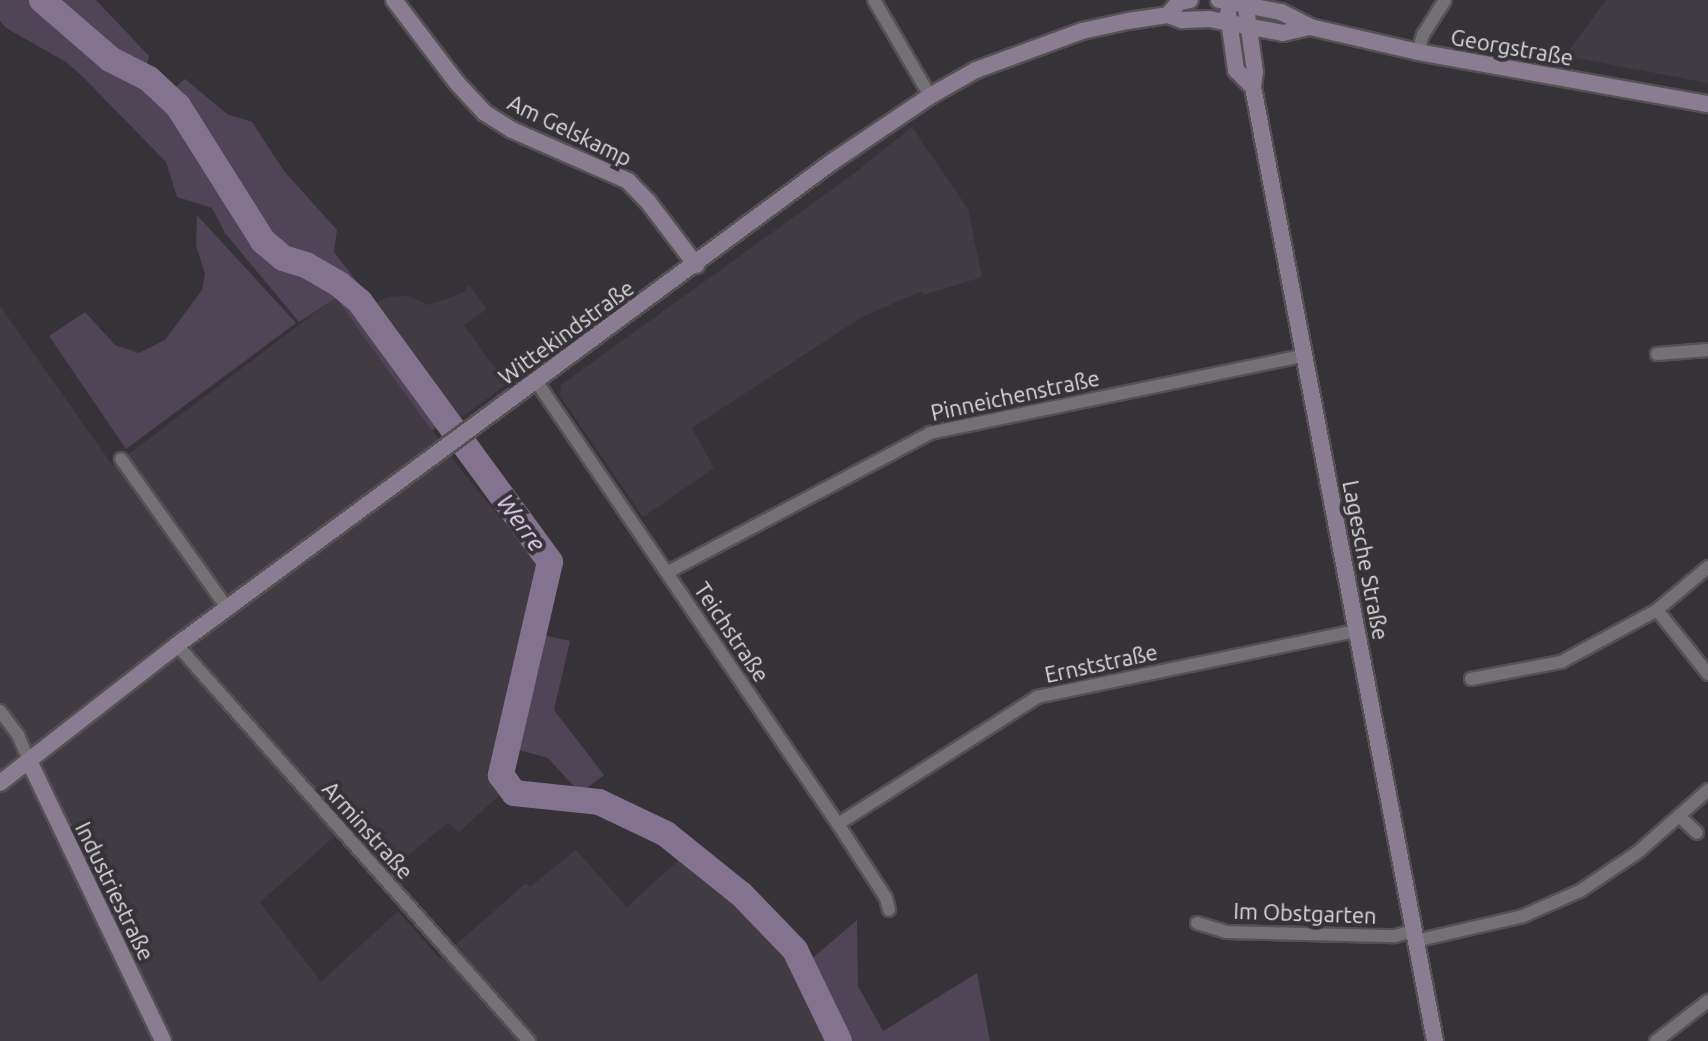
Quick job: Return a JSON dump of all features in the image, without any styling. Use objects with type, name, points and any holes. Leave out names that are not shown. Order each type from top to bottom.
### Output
[{"type":"street","name":"Am Gelskamp","points":[[394,0],[457,83],[485,113],[512,130],[628,181],[649,203],[696,265]]},
{"type":"street","points":[[874,0],[930,96]]},
{"type":"street","name":"Wittekindstraße","points":[[1168,15],[1179,2],[1190,0]]},
{"type":"street","points":[[1219,0],[1226,0]]},
{"type":"street","name":"Georgstraße","points":[[1226,0],[1291,15],[1310,27],[1418,52],[1708,104]]},
{"type":"street","name":"Lagesche Straße","points":[[1226,0],[1236,70],[1253,87]]},
{"type":"street","points":[[1418,52],[1423,35],[1445,0]]},
{"type":"street","name":"Lagesche Straße","points":[[1245,3],[1253,87],[1435,1041]]},
{"type":"street","name":"Wittekindstraße","points":[[0,783],[177,645],[832,162],[930,96],[976,70],[1082,31],[1168,15],[1182,20],[1228,22],[1249,27]]},
{"type":"street","name":"Georgstraße","points":[[1249,27],[1291,34],[1310,27]]},
{"type":"street","points":[[1657,354],[1708,350]]},
{"type":"street","name":"Pinneichenstraße","points":[[668,572],[930,433],[1305,355]]},
{"type":"street","name":"Teichstraße","points":[[536,381],[838,824],[886,898],[889,910]]},
{"type":"street","points":[[121,459],[228,609]]},
{"type":"street","points":[[1471,679],[1561,662],[1657,610],[1708,567]]},
{"type":"street","points":[[1657,610],[1708,674]]},
{"type":"street","name":"Ernststraße","points":[[838,824],[1037,697],[1357,631]]},
{"type":"street","name":"Arminstraße","points":[[177,645],[529,1041]]},
{"type":"street","points":[[0,711],[18,735],[29,761]]},
{"type":"street","name":"Industriestraße","points":[[29,761],[163,1041]]},
{"type":"street","name":"Im Obstgarten","points":[[1197,923],[1226,932],[1414,936],[1523,916],[1563,900],[1598,880],[1680,817],[1708,790]]},
{"type":"street","points":[[1680,817],[1697,833]]},
{"type":"street","points":[[1656,1041],[1708,1001]]},
{"type":"shaded area","points":[[0,0],[96,0],[149,56],[147,65],[172,90],[185,79],[227,114],[252,122],[284,171],[337,230],[334,252],[424,368],[452,413],[432,431],[336,298],[299,322],[225,233],[212,208],[177,197],[166,162],[82,76],[66,62],[6,28],[0,21]]},
{"type":"shaded area","points":[[1606,0],[1708,0],[1708,83],[1565,56]]},
{"type":"shaded area","points":[[912,127],[968,209],[982,277],[924,295],[922,291],[862,317],[692,428],[714,468],[643,517],[560,396],[561,385],[852,175]]},
{"type":"shaded area","points":[[197,215],[296,323],[126,449],[49,336],[85,312],[115,345],[139,353],[165,340],[202,290],[205,274],[196,245]]},
{"type":"shaded area","points":[[469,285],[487,309],[464,325],[494,367],[502,371],[524,371],[457,421],[424,368],[374,304],[387,297],[408,296],[429,305],[464,292]]},
{"type":"shaded area","points":[[336,297],[461,470],[539,565],[540,574],[524,646],[516,661],[518,675],[505,737],[496,765],[486,772],[503,792],[459,832],[448,823],[395,866],[353,820],[260,902],[321,982],[398,911],[440,959],[526,883],[530,887],[576,850],[627,907],[681,858],[736,901],[818,999],[830,1041],[0,1041],[0,306],[113,466]]},
{"type":"shaded area","points":[[543,635],[570,641],[554,710],[604,775],[580,793],[548,758],[519,750],[526,704],[539,669]]},
{"type":"shaded area","points":[[857,920],[858,986],[883,1031],[977,973],[990,1041],[848,1041],[809,961]]},
{"type":"waterway","name":"Werre","points":[[42,0],[110,59],[149,79],[178,106],[263,241],[283,258],[306,265],[340,285],[360,302],[550,562],[501,775],[514,793],[599,802],[666,834],[741,894],[795,950],[839,1041]]}]
